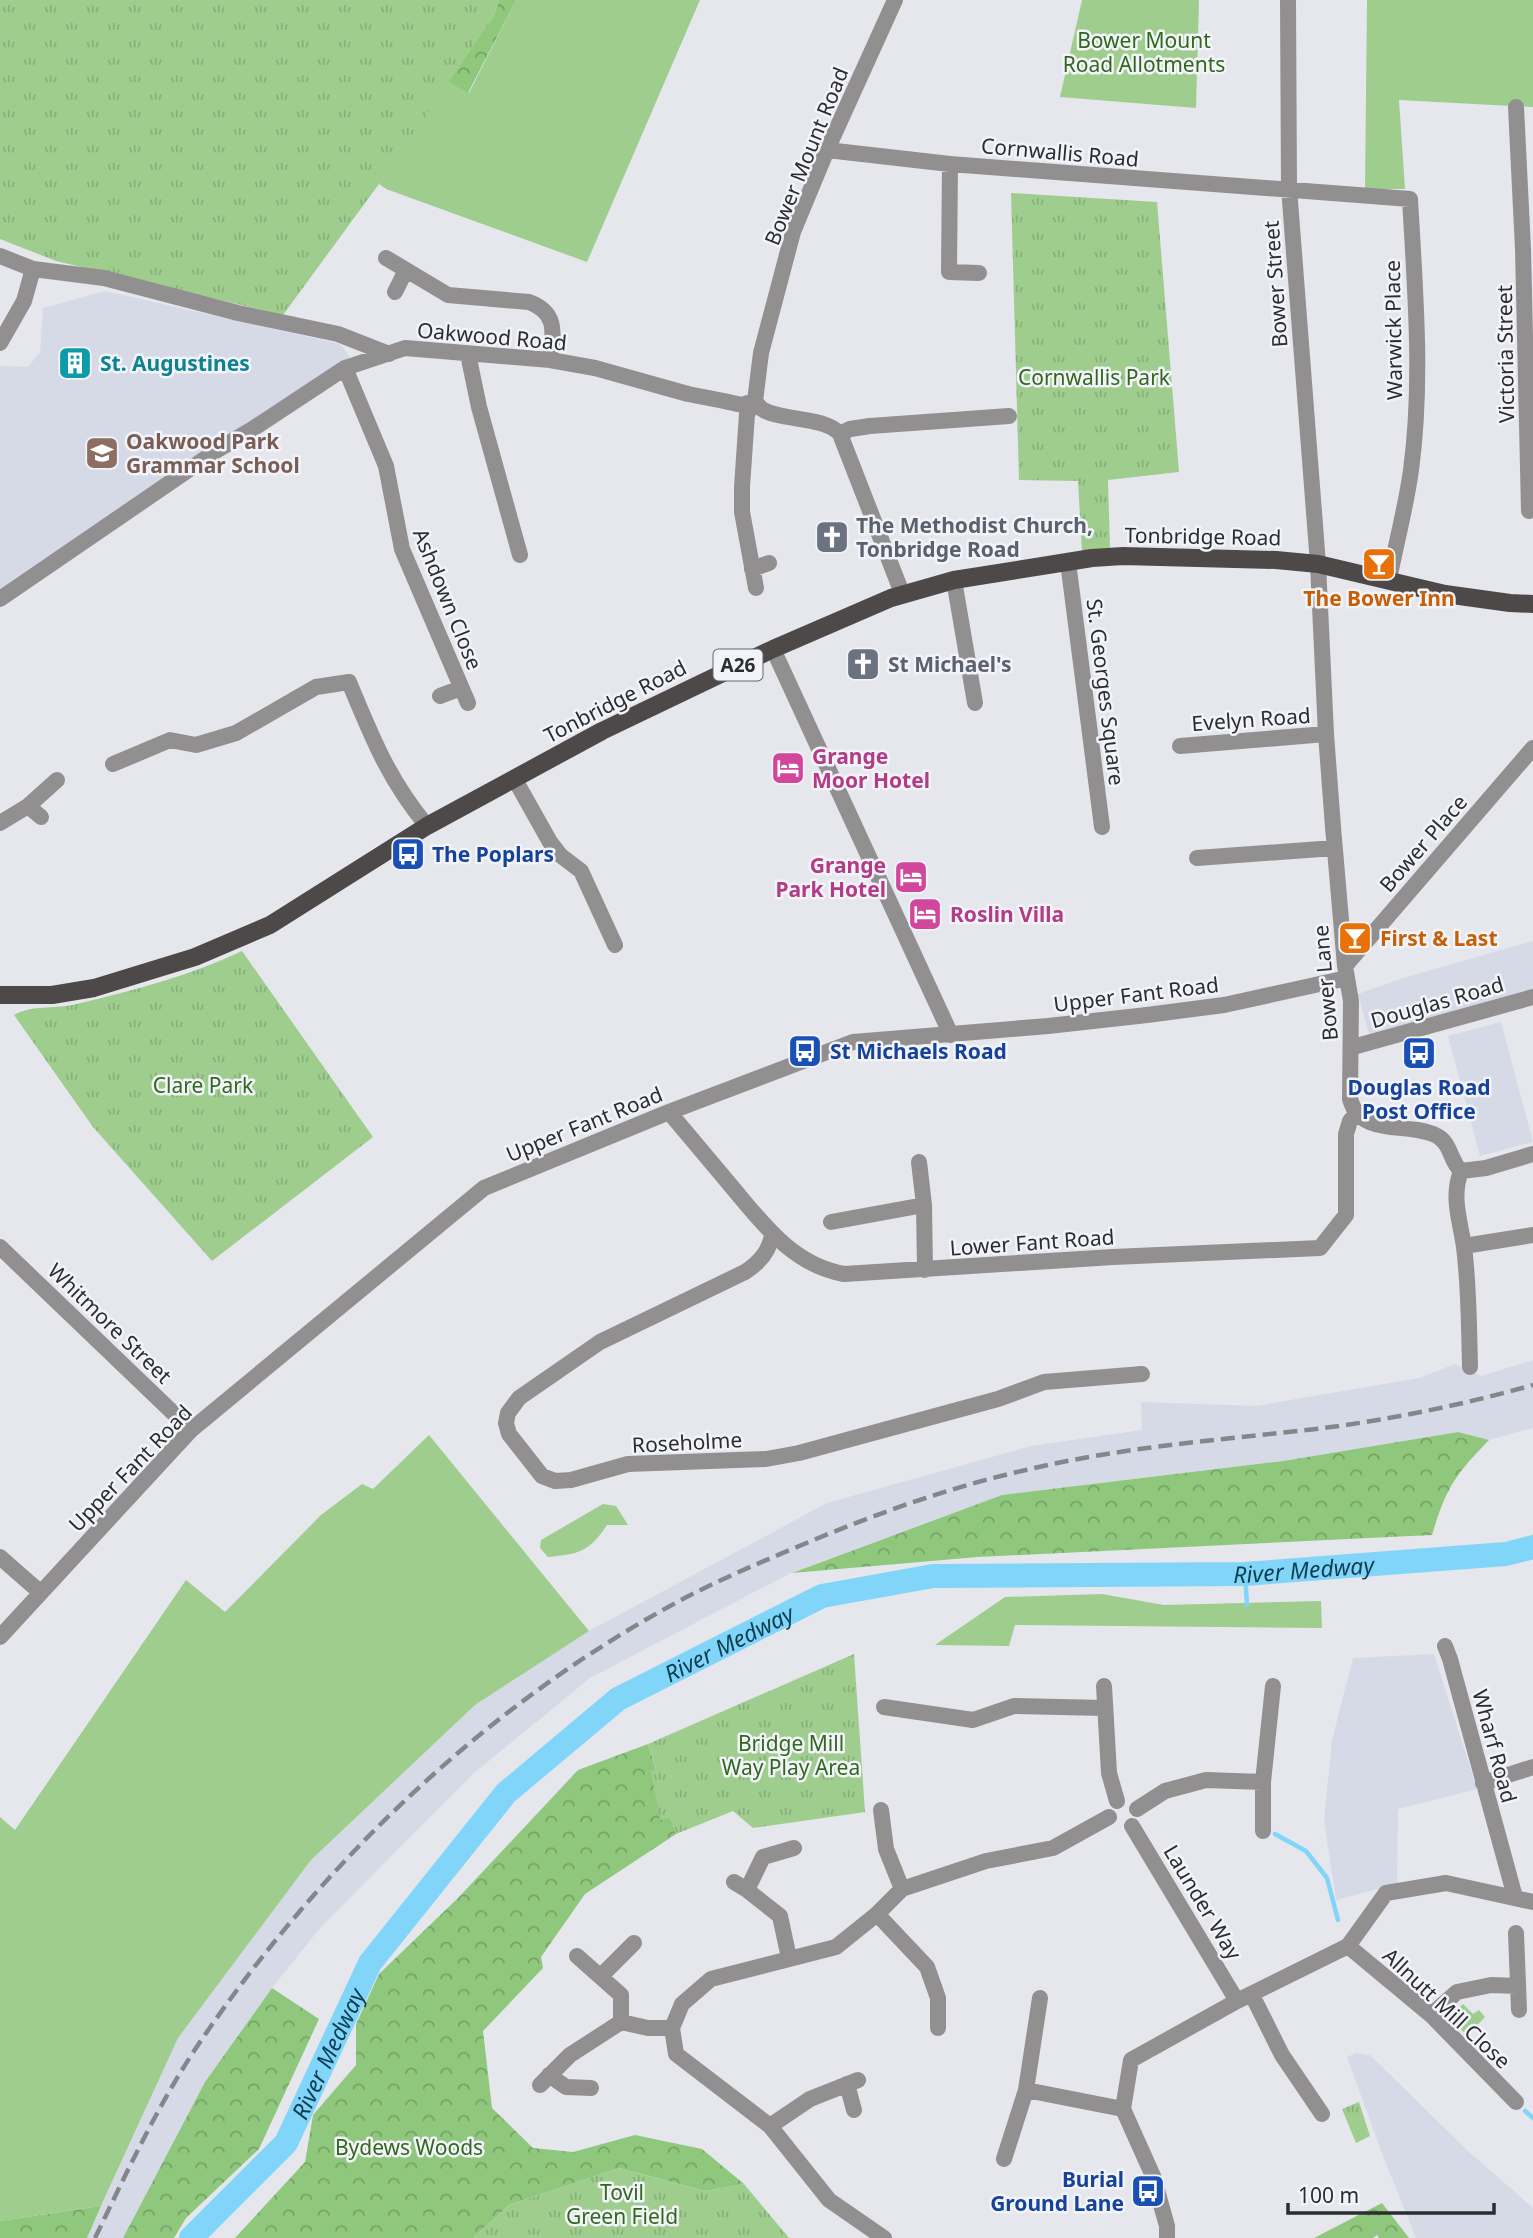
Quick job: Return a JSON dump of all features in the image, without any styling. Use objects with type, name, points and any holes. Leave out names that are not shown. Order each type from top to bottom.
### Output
[{"type":"main road","name":"Tonbridge Road","points":[[0,995],[52,995],[94,988],[195,957],[270,925],[427,826],[601,731],[773,649],[902,593],[954,580],[1122,556],[1276,560],[1318,564],[1445,594],[1533,604]]},
{"type":"street","name":"Bower Mount Road","points":[[756,588],[742,512],[741,487],[747,414],[755,401],[761,353],[793,232],[895,0]]},
{"type":"street","name":"Bower Street","points":[[1288,0],[1289,188],[1318,564]]},
{"type":"street","name":"Victoria Street","points":[[1516,107],[1528,249],[1529,511]]},
{"type":"street","name":"Cornwallis Road","points":[[827,150],[950,164],[1289,188]]},
{"type":"street","points":[[950,164],[949,272],[979,273]]},
{"type":"street","name":"Warwick Place","points":[[1289,188],[1410,199],[1417,316],[1416,403],[1411,470],[1389,580]]},
{"type":"street","points":[[0,256],[33,269],[104,278],[238,313],[338,334],[389,354]]},
{"type":"street","points":[[386,258],[448,295],[529,302],[541,307],[553,328],[550,360]]},
{"type":"street","points":[[0,343],[24,301],[33,269]]},
{"type":"street","points":[[395,292],[406,270]]},
{"type":"street","name":"Oakwood Road","points":[[0,599],[219,449],[345,368],[405,348],[550,360],[595,368],[688,394],[742,404],[755,401]]},
{"type":"street","points":[[468,354],[479,407],[520,555]]},
{"type":"street","name":"Ashdown Close","points":[[345,368],[386,466],[402,550],[465,696],[440,696]]},
{"type":"street","points":[[755,401],[762,410],[823,425],[836,429],[840,434],[902,593]]},
{"type":"street","points":[[840,434],[850,429],[870,426],[1009,416]]},
{"type":"street","name":"St. Georges Square","points":[[1068,562],[1102,827]]},
{"type":"street","points":[[752,569],[769,564]]},
{"type":"street","name":"Bower Lane","points":[[1318,564],[1334,848],[1351,1001],[1353,1047],[1350,1099],[1357,1113]]},
{"type":"street","points":[[954,580],[975,703]]},
{"type":"street","points":[[773,649],[951,1035]]},
{"type":"street","points":[[113,764],[170,740],[196,745],[236,733],[316,687],[349,682],[384,765],[407,802],[427,826]]},
{"type":"street","name":"Evelyn Road","points":[[1180,746],[1326,734]]},
{"type":"street","name":"Bower Place","points":[[1346,972],[1533,748]]},
{"type":"street","points":[[514,778],[550,842],[560,855],[581,871],[615,945]]},
{"type":"street","points":[[0,823],[28,806],[57,780]]},
{"type":"street","points":[[28,806],[41,817]]},
{"type":"street","points":[[1197,858],[1334,848]]},
{"type":"street","name":"Upper Fant Road","points":[[0,1637],[191,1430],[484,1188],[669,1112],[844,1045],[1073,1024],[1224,1004],[1346,972]]},
{"type":"street","name":"Douglas Road","points":[[1353,1047],[1533,998]]},
{"type":"street","name":"Lower Fant Road","points":[[669,1112],[772,1234],[792,1252],[820,1268],[844,1275],[1113,1257],[1320,1248],[1346,1215],[1346,1133],[1350,1121],[1357,1113]]},
{"type":"street","points":[[1357,1113],[1368,1122],[1385,1127],[1426,1131],[1436,1135],[1442,1139],[1461,1171],[1457,1183],[1456,1206],[1464,1246],[1470,1367]]},
{"type":"street","points":[[1461,1171],[1486,1168],[1533,1154]]},
{"type":"street","points":[[919,1161],[924,1205],[925,1270]]},
{"type":"street","points":[[831,1222],[924,1205]]},
{"type":"street","name":"Roseholme","points":[[772,1234],[771,1242],[762,1258],[746,1272],[600,1342],[519,1398],[508,1413],[506,1423],[509,1434],[542,1475],[555,1480],[571,1480],[628,1464],[766,1460],[986,1403],[1044,1382],[1142,1374]]},
{"type":"street","points":[[1464,1246],[1533,1235]]},
{"type":"street","name":"Whitmore Street","points":[[0,1247],[191,1430]]},
{"type":"street","points":[[0,1558],[41,1593]]},
{"type":"street","name":"Wharf Road","points":[[1445,1646],[1515,1897]]},
{"type":"street","points":[[1104,1686],[1109,1773],[1117,1801]]},
{"type":"street","points":[[1263,1831],[1264,1782],[1273,1686]]},
{"type":"street","points":[[884,1707],[973,1720],[1014,1706],[1104,1708]]},
{"type":"street","points":[[1483,1783],[1533,1767]]},
{"type":"street","points":[[1137,1809],[1165,1791],[1206,1780],[1264,1782]]},
{"type":"street","points":[[1127,1800],[1137,1809],[1138,1818],[1132,1826],[1119,1828],[1109,1817],[1110,1808],[1117,1801],[1127,1800]]},
{"type":"street","points":[[881,1810],[886,1849],[902,1889]]},
{"type":"street","points":[[884,2238],[829,2200],[770,2126],[676,2054],[672,2028],[682,2004],[712,1979],[836,1947],[877,1914],[902,1889],[986,1861],[1053,1849],[1109,1817]]},
{"type":"street","name":"Launder Way","points":[[1132,1826],[1322,2114]]},
{"type":"street","points":[[789,1958],[780,1916],[741,1886],[763,1857],[794,1848]]},
{"type":"street","points":[[1167,2238],[1167,2226],[1153,2176],[1123,2109],[1131,2060],[1348,1946],[1386,1894],[1446,1884],[1533,1902]]},
{"type":"street","points":[[877,1914],[927,1967],[938,1998],[938,2028]]},
{"type":"street","points":[[1516,1933],[1519,2010]]},
{"type":"street","points":[[601,1976],[634,1944]]},
{"type":"street","name":"Allnutt Mill Close","points":[[1348,1946],[1431,2015],[1516,2102]]},
{"type":"street","points":[[578,1956],[621,1995],[621,2022]]},
{"type":"street","points":[[1431,2015],[1457,1992],[1491,1984],[1518,1986]]},
{"type":"street","points":[[1004,2158],[1026,2090],[1041,1998]]},
{"type":"street","points":[[591,2088],[566,2087],[544,2080],[570,2055],[621,2022],[648,2028],[672,2028]]},
{"type":"street","points":[[770,2126],[810,2099],[853,2082],[854,2110]]},
{"type":"street","points":[[1026,2090],[1123,2109]]},
{"type":"shaded area","name":"Oakwood Park Grammar School","points":[[105,291],[340,344],[350,357],[341,366],[157,482],[0,589],[0,366],[28,367],[40,352],[43,308]]},
{"type":"shaded area","points":[[1533,941],[1533,989],[1369,1034],[1358,994],[1403,978]]},
{"type":"shaded area","points":[[1501,1022],[1533,1142],[1480,1156],[1448,1036]]},
{"type":"shaded area","points":[[1533,1360],[1533,1428],[1489,1440],[1458,1432],[1283,1461],[1002,1495],[791,1573],[590,1678],[474,1773],[321,1927],[272,1988],[205,2082],[123,2238],[87,2238],[178,2038],[311,1860],[475,1705],[589,1631],[827,1503],[1031,1446],[1142,1430],[1141,1402],[1256,1406],[1419,1378],[1455,1364],[1481,1376]]},
{"type":"shaded area","points":[[1434,1654],[1477,1789],[1398,1809],[1397,1884],[1336,1900],[1324,1820],[1332,1740],[1353,1658]]},
{"type":"shaded area","points":[[1356,2053],[1370,2055],[1468,2151],[1533,2208],[1533,2238],[1416,2238],[1347,2057]]},
{"type":"green space","points":[[0,0],[499,0],[494,15],[387,173],[283,315],[56,261],[0,239]]},
{"type":"green space","points":[[499,0],[516,0],[468,93],[448,82],[494,15]]},
{"type":"green space","points":[[516,0],[700,0],[587,262],[386,189],[379,184],[448,82],[469,93]]},
{"type":"green space","name":"Bower Mount Road Allotments","points":[[1082,0],[1199,0],[1196,108],[1060,97]]},
{"type":"green space","points":[[1367,0],[1533,0],[1533,107],[1399,100],[1405,189],[1365,189]]},
{"type":"green space","name":"Cornwallis Park","points":[[1011,193],[1157,202],[1179,472],[1108,480],[1110,548],[1082,552],[1078,481],[1019,480]]},
{"type":"green space","name":"Clare Park","points":[[242,951],[373,1137],[212,1261],[93,1127],[14,1015],[35,1008],[72,1005],[137,989],[180,976]]},
{"type":"green space","points":[[1458,1432],[1489,1440],[1453,1483],[1432,1535],[978,1557],[792,1573],[1002,1495],[1283,1461]]},
{"type":"green space","points":[[429,1435],[589,1631],[475,1705],[311,1860],[178,2038],[101,2206],[0,2221],[0,1817],[15,1830],[186,1580],[225,1612],[321,1515],[362,1484],[373,1489]]},
{"type":"green space","points":[[603,1504],[616,1506],[628,1525],[607,1525],[595,1541],[576,1553],[548,1557],[540,1548],[541,1540]]},
{"type":"green space","points":[[1102,1594],[1164,1605],[1321,1601],[1322,1628],[1015,1625],[1009,1646],[935,1645],[1005,1597]]},
{"type":"green space","name":"Bridge Mill Way Play Area","points":[[854,1654],[865,1812],[753,1828],[733,1811],[676,1834],[671,1818],[660,1820],[651,1771],[656,1769],[648,1744]]},
{"type":"green space","name":"Bydews Woods","points":[[648,1744],[676,1834],[585,1894],[541,1957],[543,1968],[483,2031],[492,2108],[533,2148],[573,2152],[635,2135],[702,2149],[744,2184],[705,2191],[619,2168],[509,2205],[473,2238],[235,2238],[305,2162],[313,2115],[356,2065],[356,2024],[379,1974],[459,1897],[578,1770]]},
{"type":"green space","points":[[272,1988],[319,2019],[259,2149],[186,2218],[174,2238],[123,2238],[205,2082]]},
{"type":"green space","points":[[1463,2004],[1473,2014],[1479,2010],[1485,2017],[1467,2036],[1451,2015]]},
{"type":"green space","points":[[1359,2102],[1370,2136],[1356,2143],[1342,2109]]},
{"type":"green space","name":"Tovil Green Field","points":[[619,2168],[705,2191],[744,2184],[789,2238],[473,2238],[509,2205]]},
{"type":"green space","points":[[1382,2203],[1409,2238],[1379,2238],[1377,2235],[1373,2238],[1314,2238]]},
{"type":"green space","points":[[101,2206],[87,2238],[0,2238],[0,2221]]},
{"type":"waterway","name":"River Medway","points":[[191,2238],[286,2143],[370,1963],[506,1793],[618,1699],[822,1596],[933,1576],[1245,1574],[1506,1554],[1533,1547]]},
{"type":"waterway","points":[[1245,1574],[1247,1605]]},
{"type":"waterway","points":[[1275,1834],[1306,1851],[1327,1878],[1338,1920]]},
{"type":"waterway","points":[[1525,2111],[1533,2118]]},
{"type":"railway","points":[[95,2238],[157,2114],[200,2042],[247,1976],[298,1913],[352,1853],[409,1796],[470,1743],[534,1693],[601,1647],[670,1606],[742,1571],[842,1529],[920,1500],[999,1476],[1134,1450],[1371,1421],[1533,1385]]},
{"type":"place","name":"St. Augustines","points":[[75,363]]},
{"type":"place","name":"Oakwood Park Grammar School","points":[[102,453]]},
{"type":"place","name":"The Methodist Church, Tonbridge Road","points":[[832,537]]},
{"type":"place","name":"The Bower Inn","points":[[1379,564]]},
{"type":"place","name":"St Michael's","points":[[863,664]]},
{"type":"place","name":"Grange Moor Hotel","points":[[788,768]]},
{"type":"place","name":"The Poplars","points":[[408,854]]},
{"type":"place","name":"Grange Park Hotel","points":[[911,877]]},
{"type":"place","name":"Roslin Villa","points":[[925,914]]},
{"type":"place","name":"First & Last","points":[[1355,938]]},
{"type":"place","name":"St Michaels Road","points":[[805,1051]]},
{"type":"place","name":"Douglas Road Post Office","points":[[1419,1053]]},
{"type":"place","name":"Burial Ground Lane","points":[[1148,2191]]}]
